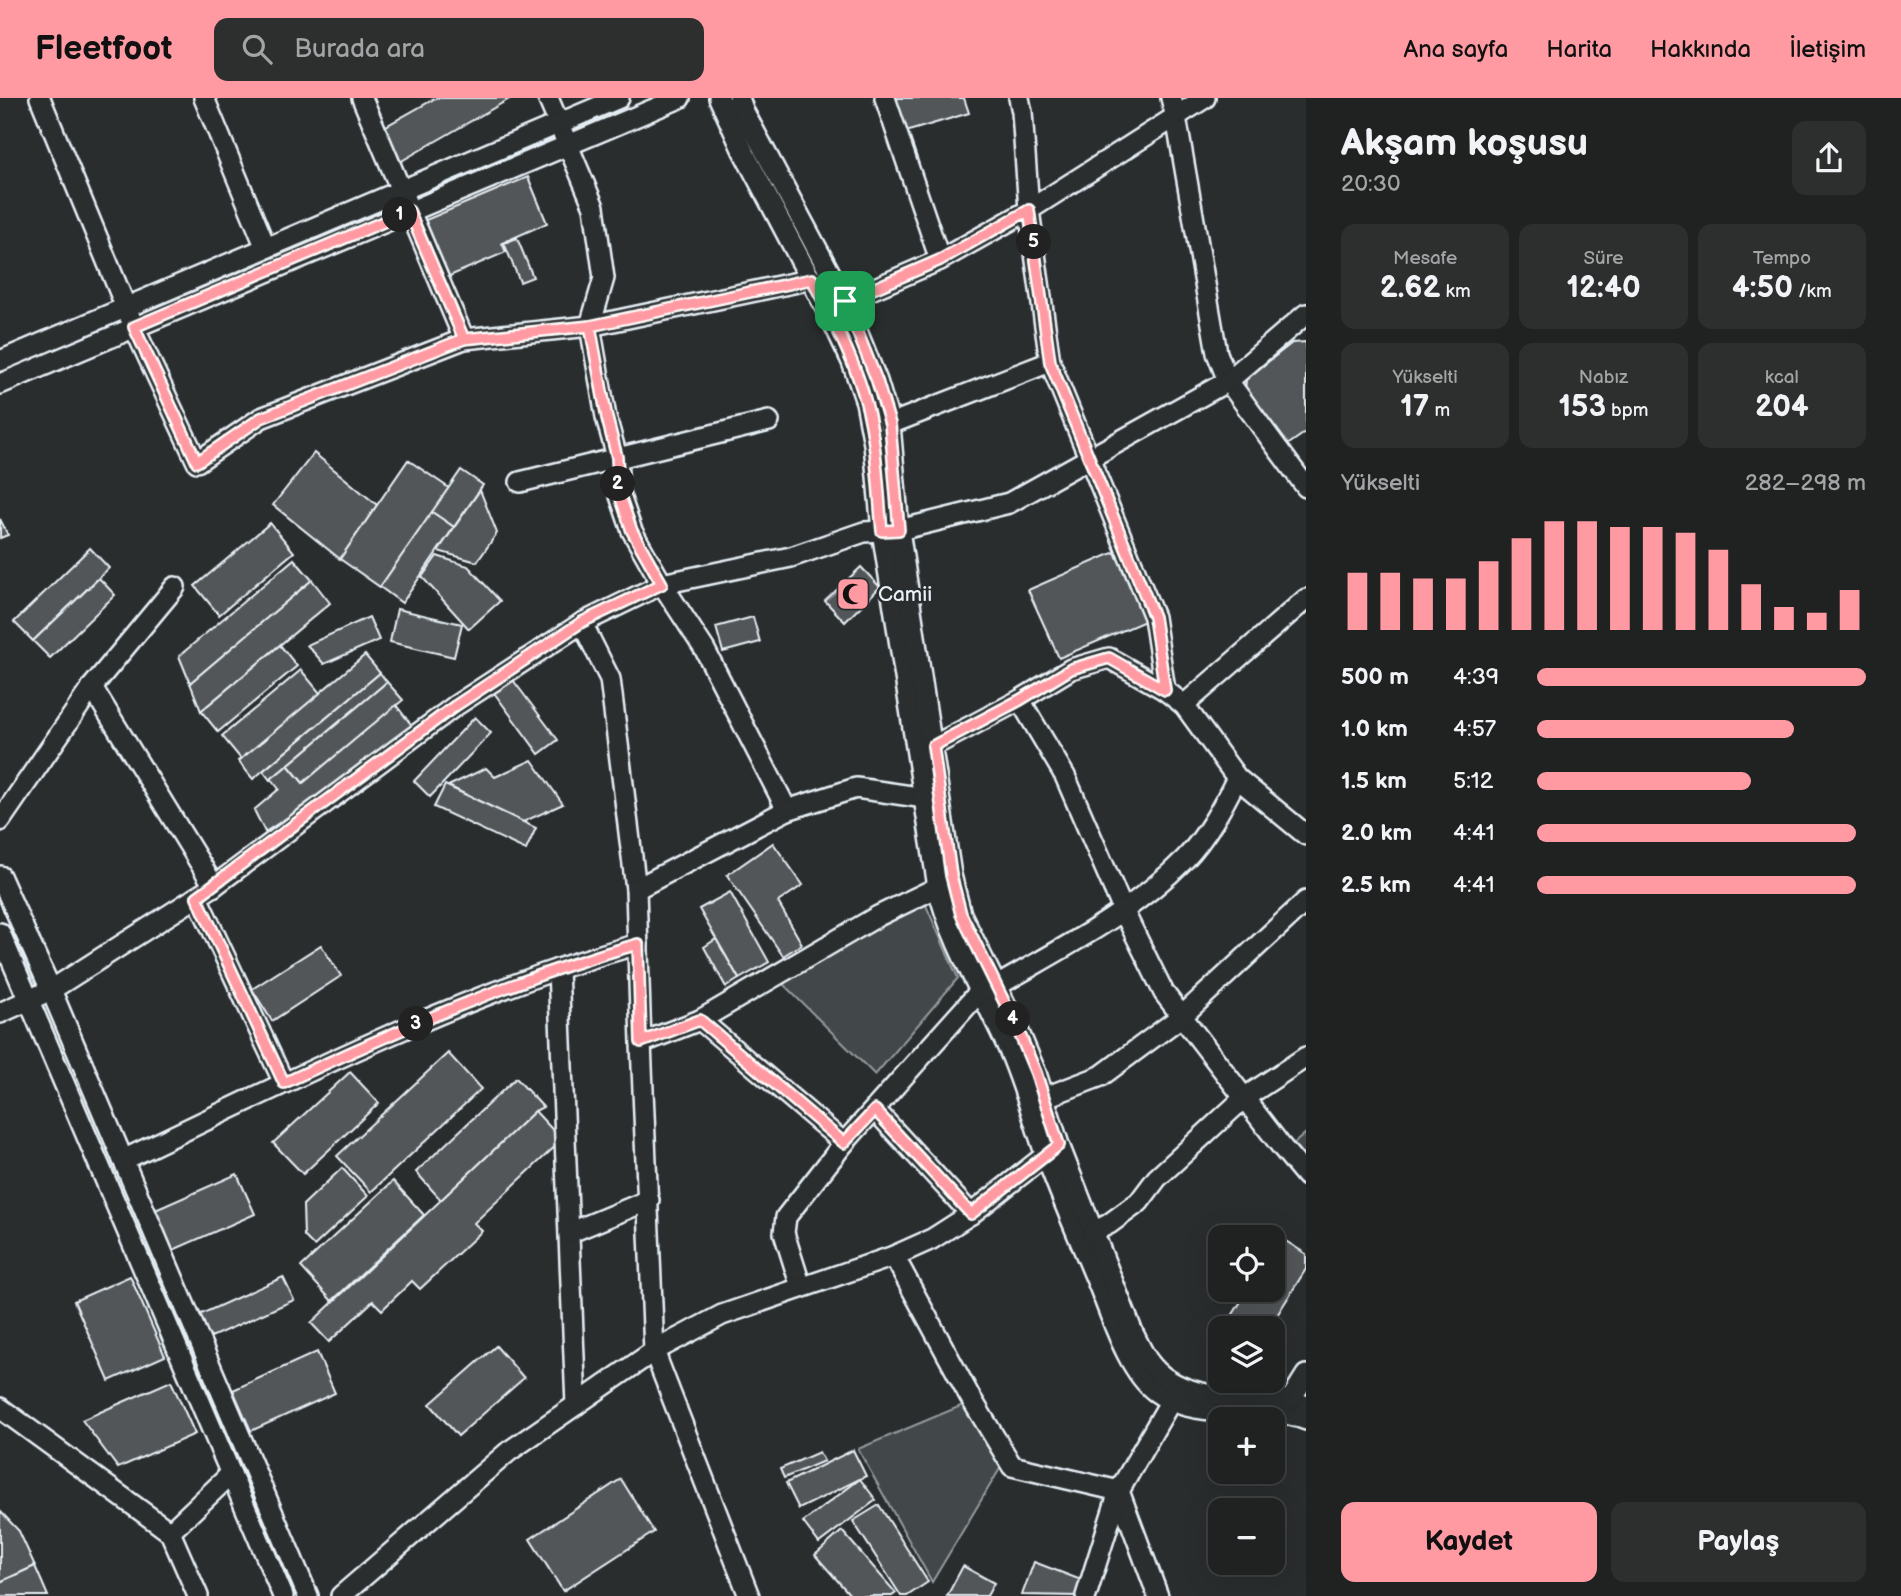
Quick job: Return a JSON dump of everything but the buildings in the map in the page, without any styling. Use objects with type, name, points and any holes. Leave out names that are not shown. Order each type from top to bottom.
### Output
[{"type":"street","points":[[40,98],[134,327],[197,462],[261,418],[464,339],[590,326],[812,279]]},
{"type":"street","points":[[204,98],[266,248]]},
{"type":"street","points":[[362,98],[464,339]]},
{"type":"street","points":[[548,98],[594,207],[604,278],[590,326],[617,457],[619,493],[628,518],[662,584],[705,650],[787,810]]},
{"type":"street","points":[[0,361],[619,98]]},
{"type":"street","points":[[0,384],[680,98]]},
{"type":"street","points":[[719,98],[743,151],[812,279],[852,362],[866,402],[933,746],[951,875],[961,914],[1024,1087],[1093,1232],[1133,1333],[1149,1362],[1176,1394]]},
{"type":"street","points":[[739,98],[845,301],[873,370],[890,424],[891,530],[938,887],[955,939],[1018,1030],[1043,1098],[1052,1150],[1120,1338],[1148,1386],[1176,1394],[1206,1409],[1289,1414],[1306,1420]]},
{"type":"street","points":[[885,98],[940,260]]},
{"type":"street","points":[[1018,98],[1022,112],[1029,210],[1050,362],[1154,617],[1165,690]]},
{"type":"street","points":[[1171,98],[1217,353],[1228,382],[1306,487]]},
{"type":"street","points":[[845,301],[940,260],[1029,210],[1205,98]]},
{"type":"street","points":[[0,1013],[51,990],[214,886],[455,706],[582,622],[662,584],[791,557],[864,532],[891,530],[1009,503],[1228,382],[1306,314]]},
{"type":"street","points":[[890,424],[1050,362]]},
{"type":"street","points":[[520,482],[769,421]]},
{"type":"street","points":[[0,821],[92,687],[175,587]]},
{"type":"street","points":[[1184,705],[1306,599]]},
{"type":"street","points":[[582,622],[610,679],[636,889],[654,1350],[749,1596]]},
{"type":"street","points":[[933,746],[1020,700],[1071,669],[1109,658],[1165,690],[1184,705],[1237,778],[1306,835]]},
{"type":"street","points":[[92,687],[214,886]]},
{"type":"street","points":[[1020,700],[1065,776],[1124,912],[1164,993],[1306,1176]]},
{"type":"street","points":[[801,1287],[784,1233],[786,1217],[844,1143],[989,988],[1124,912],[1186,858],[1220,812],[1237,778]]},
{"type":"street","points":[[636,889],[787,810],[856,788],[925,798]]},
{"type":"street","points":[[0,876],[308,1596]]},
{"type":"street","points":[[641,1042],[700,1020],[878,916],[938,887]]},
{"type":"street","points":[[197,897],[284,1083]]},
{"type":"street","points":[[1043,1098],[1101,1076],[1182,1016],[1306,901]]},
{"type":"street","points":[[0,933],[283,1596]]},
{"type":"street","points":[[122,1160],[376,1040],[577,961],[638,944]]},
{"type":"street","points":[[558,969],[576,1405]]},
{"type":"street","points":[[700,1020],[844,1143]]},
{"type":"street","points":[[1093,1232],[1139,1202],[1157,1178],[1244,1098],[1306,1057]]},
{"type":"street","points":[[875,1110],[971,1214]]},
{"type":"street","points":[[341,1596],[508,1452],[654,1350],[722,1315],[894,1256],[932,1239],[971,1214],[1052,1150]]},
{"type":"street","points":[[569,1234],[649,1200]]},
{"type":"street","points":[[894,1256],[969,1395],[1013,1466],[1119,1491]]},
{"type":"street","points":[[1176,1394],[1299,1403],[1306,1375]]},
{"type":"street","points":[[1086,1596],[1119,1491],[1176,1394]]},
{"type":"street","points":[[0,1408],[170,1532],[198,1596]]},
{"type":"street","points":[[170,1532],[231,1474]]},
{"type":"street","points":[[1119,1491],[1158,1596]]},
{"type":"shaded area","points":[[925,903],[958,978],[875,1075],[781,982]]},
{"type":"shaded area","points":[[1306,1133],[1306,1162],[1292,1145]]},
{"type":"shaded area","points":[[963,1405],[971,1406],[1004,1462],[932,1582],[858,1449]]},
{"type":"place","name":"Camii","points":[[853,594]]},
{"type":"route","points":[[845,301],[865,348],[890,424],[899,530],[882,531],[874,444],[866,402],[852,362],[812,279],[590,326],[464,339],[409,211],[134,327],[197,462],[261,418],[464,339],[527,332],[590,326],[617,457],[619,493],[632,531],[662,584],[582,622],[455,706],[197,897],[284,1083],[376,1040],[577,961],[638,944],[641,1042],[700,1020],[844,1143],[875,1110],[971,1214],[1059,1145],[1036,1073],[1018,1030],[961,914],[951,875],[933,746],[1020,700],[1071,669],[1109,658],[1165,690],[1154,617],[1050,362],[1029,210],[940,260],[845,301]]}]
